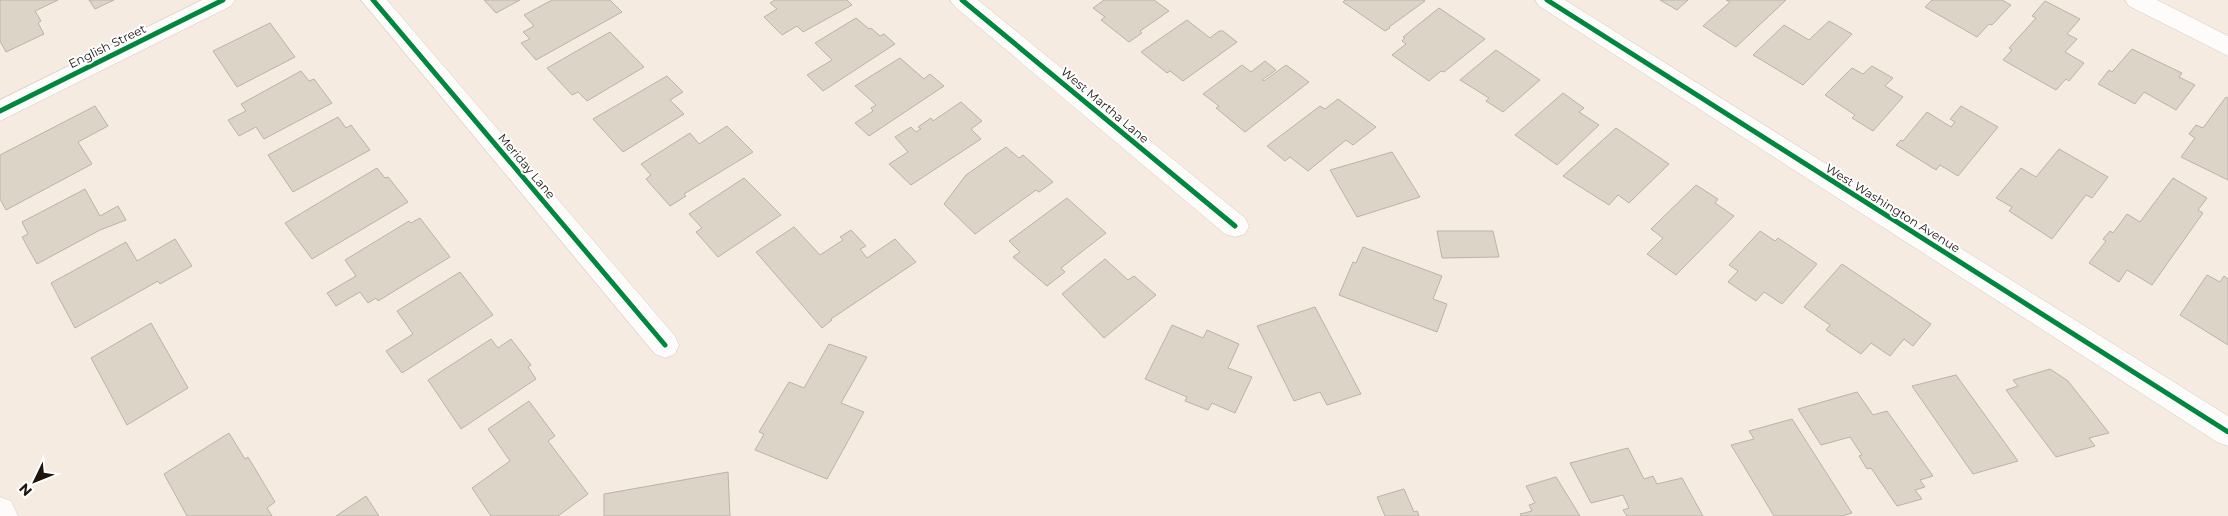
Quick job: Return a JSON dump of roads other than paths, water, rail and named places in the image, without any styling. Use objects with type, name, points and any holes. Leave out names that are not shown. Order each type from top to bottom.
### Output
[{"type":"street","name":"English Street","points":[[0,110],[223,0]]},
{"type":"street","name":"Meriday Lane","points":[[373,0],[665,345]]},
{"type":"street","name":"West Martha Lane","points":[[962,0],[1235,226]]},
{"type":"street","name":"West Washington Avenue","points":[[1547,0],[2228,432]]},
{"type":"street","points":[[2137,0],[2228,47]]},
{"type":"street","points":[[0,512],[2,516]]}]
